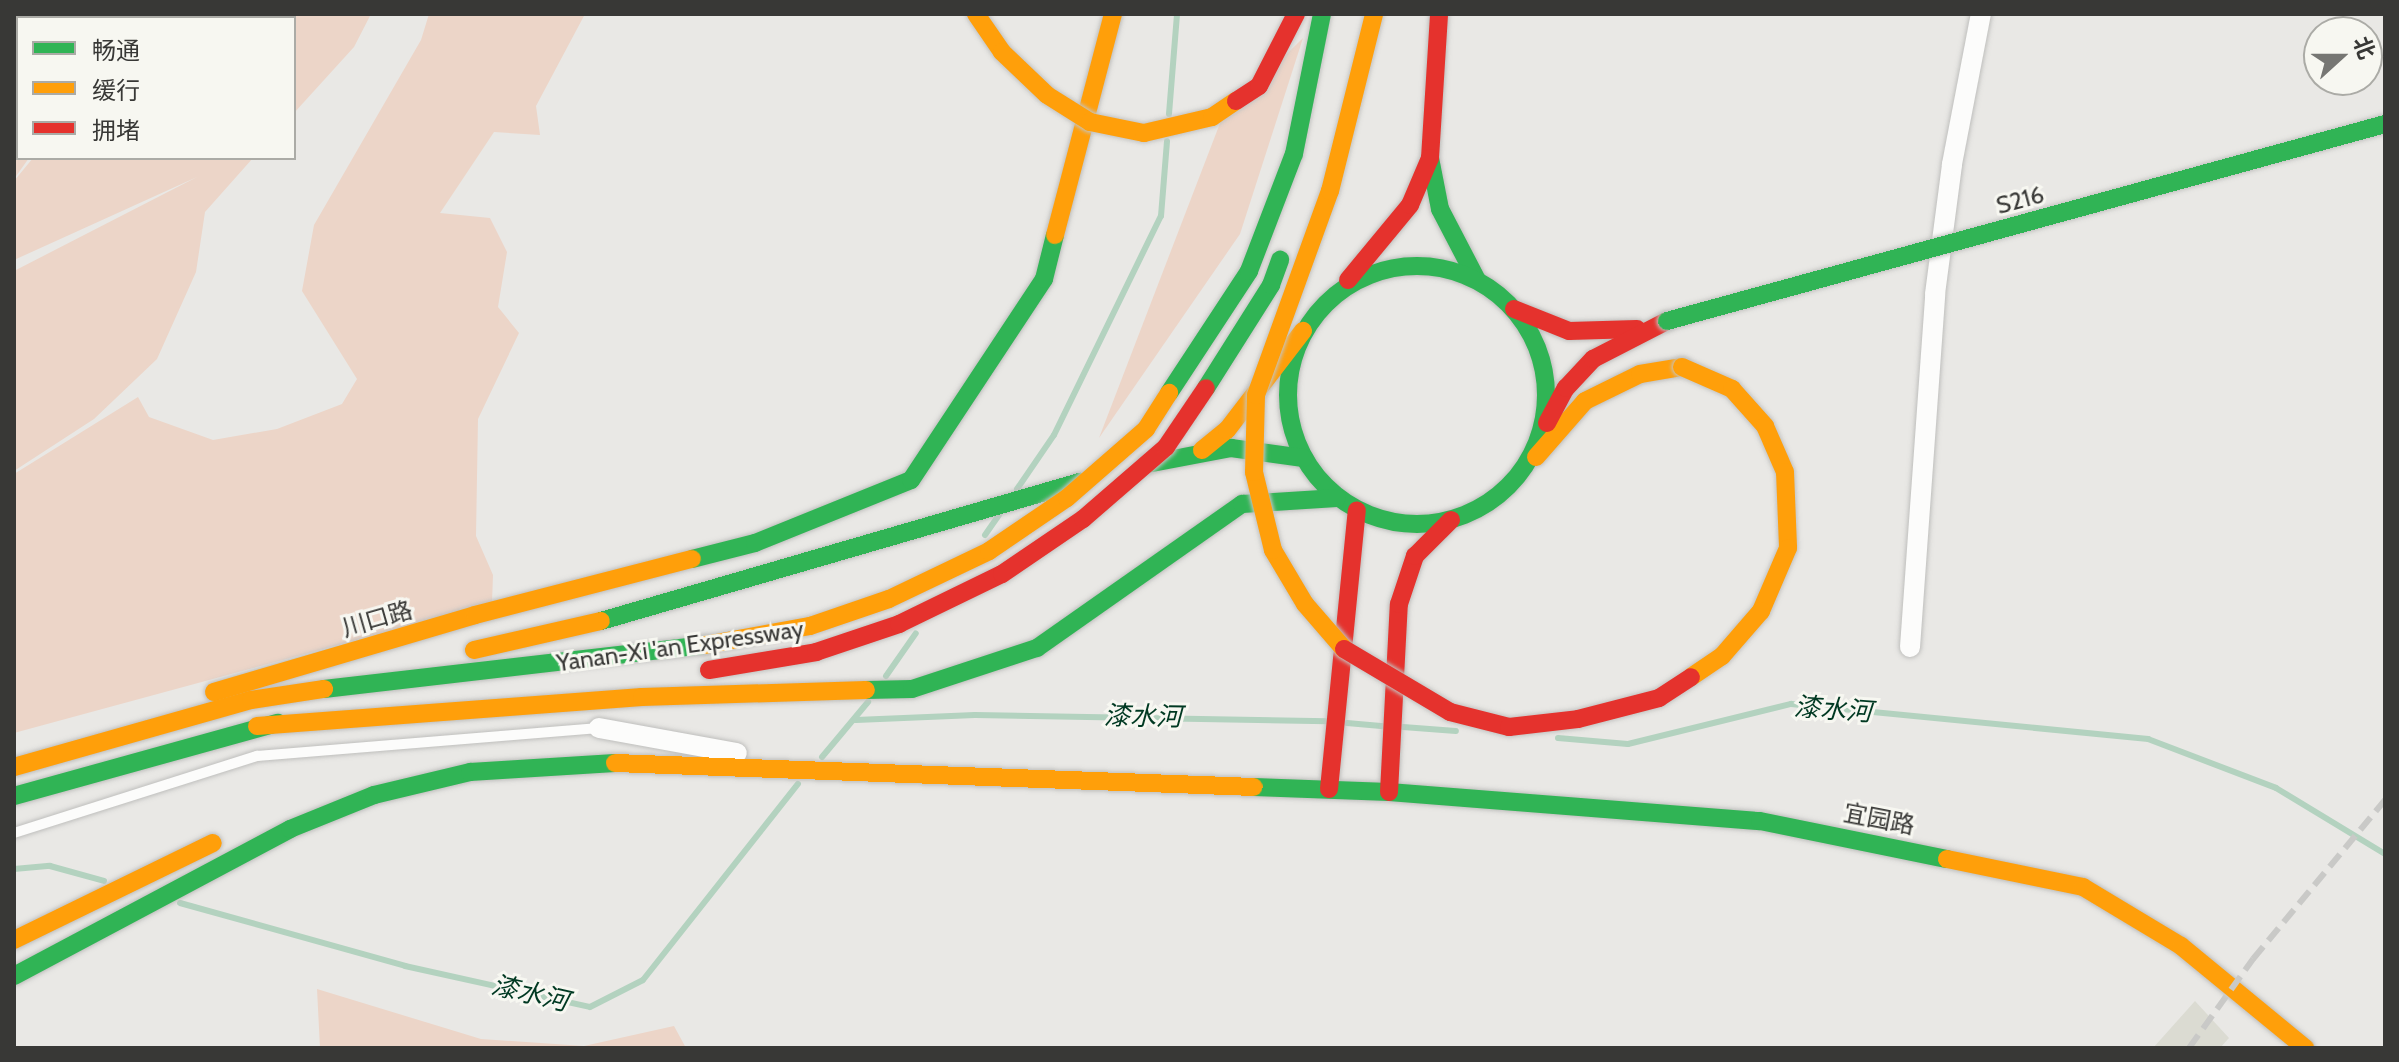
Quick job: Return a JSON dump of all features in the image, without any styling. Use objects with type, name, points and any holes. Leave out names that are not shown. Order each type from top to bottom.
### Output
[{"type":"main road","points":[[976,14],[1002,52],[1047,95],[1090,122],[1144,133],[1212,117],[1259,86],[1296,14]]},
{"type":"main road","points":[[755,543],[911,480],[1044,279],[1113,14]]},
{"type":"main road","name":"Yanan-Xi 'an Expressway","points":[[14,767],[251,700],[419,675],[705,645],[810,626],[889,599],[989,551],[1067,498],[1146,429],[1249,271],[1294,154],[1322,14]]},
{"type":"main road","points":[[1303,331],[1289,373],[1289,402],[1303,458],[1337,498],[1357,510],[1419,525],[1451,520],[1483,507],[1510,486],[1585,401],[1640,374],[1682,367],[1732,389],[1765,426],[1785,472],[1788,548],[1761,611],[1722,656],[1659,698],[1578,719],[1509,727],[1450,712],[1348,653],[1305,604],[1273,550],[1254,472],[1256,395],[1330,191],[1374,14]]},
{"type":"main road","points":[[1439,14],[1430,158],[1440,209],[1477,280]]},
{"type":"main road","name":"S216","points":[[1667,321],[2385,124]]},
{"type":"main road","points":[[1202,450],[1227,430],[1303,331],[1386,240],[1410,205],[1430,158]]},
{"type":"main road","name":"Yanan-Xi 'an Expressway","points":[[701,671],[816,652],[899,624],[1002,574],[1083,519],[1166,447],[1271,285],[1286,243]]},
{"type":"main road","points":[[1338,291],[1370,273],[1406,265],[1443,268],[1477,280],[1514,309],[1569,331],[1618,333],[1667,321]]},
{"type":"main road","points":[[1514,309],[1533,338],[1544,369],[1546,403],[1540,436]]},
{"type":"main road","points":[[1510,486],[1566,388],[1593,359],[1667,321]]},
{"type":"main road","points":[[251,700],[601,621],[1202,450],[1303,458]]},
{"type":"main road","points":[[257,726],[642,697],[912,689],[977,672],[1037,648],[1242,504],[1337,498]]},
{"type":"main road","points":[[1329,789],[1357,510]]},
{"type":"main road","points":[[1389,792],[1399,604],[1415,556],[1451,520]]},
{"type":"main road","points":[[755,543],[841,553]]},
{"type":"main road","name":"川口路","points":[[14,751],[475,615],[755,543]]},
{"type":"main road","name":"Yanan-Xi 'an Expressway","points":[[14,796],[257,726],[423,701],[661,676]]},
{"type":"main road","points":[[336,788],[456,760],[561,748],[1245,782]]},
{"type":"main road","points":[[14,976],[290,829],[374,795],[470,772],[592,762],[1245,782]]},
{"type":"main road","name":"宜园路","points":[[1245,782],[1760,821],[2083,887],[2181,946],[2305,1048]]},
{"type":"main road","points":[[14,940],[226,836]]},
{"type":"street","points":[[1910,647],[1935,294],[1952,164],[1981,14]]},
{"type":"street","points":[[599,728],[746,755]]},
{"type":"lane","points":[[14,833],[257,756],[599,728]]},
{"type":"shaded area","points":[[14,14],[92,14],[16,16],[14,58]]},
{"type":"shaded area","points":[[109,14],[251,14],[179,16]]},
{"type":"shaded area","points":[[371,14],[354,47],[296,111],[296,16],[256,16]]},
{"type":"shaded area","points":[[429,14],[585,14],[536,106],[540,135],[494,132],[440,213],[490,218],[507,252],[498,307],[519,333],[478,419],[476,536],[493,575],[492,603],[14,733],[14,474],[138,397],[149,417],[213,440],[277,429],[342,404],[357,379],[302,291],[314,225],[421,40]]},
{"type":"shaded area","points":[[1303,38],[1240,234],[1099,438],[1222,118]]},
{"type":"shaded area","points":[[16,123],[16,160],[28,160],[14,179]]},
{"type":"shaded area","points":[[31,160],[251,160],[205,212],[196,272],[157,359],[94,419],[14,471],[14,271],[197,177],[14,260],[14,181]]},
{"type":"shaded area","points":[[317,989],[481,1039],[584,1046],[674,1026],[686,1048],[320,1048]]},
{"type":"shaded area","points":[[2195,1001],[2229,1038],[2220,1048],[2153,1048]]},
{"type":"waterway","points":[[1169,114],[1177,14]]},
{"type":"waterway","points":[[1017,489],[1054,435],[1161,216],[1167,141]]},
{"type":"waterway","points":[[985,535],[999,515]]},
{"type":"waterway","points":[[886,676],[916,633]]},
{"type":"waterway","name":"漆水河","points":[[822,757],[868,702]]},
{"type":"waterway","name":"漆水河","points":[[1558,738],[1628,744],[1791,704],[2148,739],[2276,788],[2385,854]]},
{"type":"waterway","name":"漆水河","points":[[856,720],[975,715],[1328,721]]},
{"type":"waterway","name":"漆水河","points":[[1347,723],[1384,726]]},
{"type":"waterway","name":"漆水河","points":[[1403,727],[1456,731]]},
{"type":"waterway","name":"漆水河","points":[[180,903],[405,966],[590,1007],[643,980],[798,784]]},
{"type":"waterway","name":"漆水河","points":[[14,869],[50,866],[104,881]]},
{"type":"railway","points":[[2189,1048],[2253,959],[2385,800]]},
{"type":"traffic: fast","points":[[1169,393],[1249,271],[1294,154],[1322,14]]},
{"type":"traffic: fast","points":[[1667,321],[2385,124]]},
{"type":"traffic: fast","points":[[1430,158],[1440,209],[1477,280]]},
{"type":"traffic: fast","points":[[692,559],[755,543],[911,480],[1044,279],[1055,235]]},
{"type":"traffic: fast","points":[[1206,388],[1271,285],[1280,260]]},
{"type":"traffic: fast","points":[[1417,266],[1442,268],[1478,281],[1499,295],[1517,313],[1536,346],[1544,370],[1546,395],[1544,420],[1531,456],[1517,477],[1499,495],[1466,514],[1442,522],[1417,524],[1392,522],[1356,509],[1335,495],[1317,477],[1298,444],[1290,420],[1288,395],[1290,370],[1303,334],[1317,313],[1335,295],[1368,276],[1392,268],[1417,266]]},
{"type":"traffic: fast","points":[[1147,464],[1231,448],[1303,458]]},
{"type":"traffic: fast","points":[[601,621],[1079,482]]},
{"type":"traffic: fast","points":[[866,690],[912,689],[1037,648],[1242,504],[1337,498]]},
{"type":"traffic: fast","points":[[324,689],[705,645]]},
{"type":"traffic: fast","points":[[14,796],[278,723]]},
{"type":"traffic: fast","points":[[14,976],[290,829],[374,795],[470,772],[615,763]]},
{"type":"traffic: fast","points":[[1254,787],[1389,792],[1760,821],[1947,859]]},
{"type":"traffic: slow","points":[[976,14],[1002,52],[1047,95],[1090,122],[1144,133],[1212,117],[1236,101]]},
{"type":"traffic: slow","points":[[1055,235],[1113,14]]},
{"type":"traffic: slow","points":[[1344,649],[1305,604],[1273,550],[1254,472],[1256,395],[1330,191],[1374,14]]},
{"type":"traffic: slow","points":[[1202,450],[1227,430],[1303,331]]},
{"type":"traffic: slow","points":[[1536,457],[1585,401],[1640,374],[1682,367]]},
{"type":"traffic: slow","points":[[1682,367],[1732,389],[1765,426],[1785,472],[1788,548],[1761,611],[1722,656],[1691,677]]},
{"type":"traffic: slow","points":[[705,645],[810,626],[889,599],[989,551],[1067,498],[1146,429],[1169,393]]},
{"type":"traffic: slow","points":[[214,692],[475,615],[692,559]]},
{"type":"traffic: slow","points":[[474,650],[601,621]]},
{"type":"traffic: slow","points":[[14,767],[251,700],[324,689]]},
{"type":"traffic: slow","points":[[257,726],[642,697],[866,690]]},
{"type":"traffic: slow","points":[[615,763],[1254,787]]},
{"type":"traffic: slow","points":[[14,940],[213,843]]},
{"type":"traffic: slow","points":[[1947,859],[2083,887],[2181,946],[2305,1048]]},
{"type":"traffic: jam","points":[[1236,101],[1259,86],[1296,14]]},
{"type":"traffic: jam","points":[[1430,158],[1439,14]]},
{"type":"traffic: jam","points":[[1348,280],[1410,205],[1430,158]]},
{"type":"traffic: jam","points":[[1514,309],[1569,331],[1637,329]]},
{"type":"traffic: jam","points":[[1547,423],[1566,388],[1593,359],[1667,321]]},
{"type":"traffic: jam","points":[[709,670],[816,652],[899,624],[1002,574],[1083,519],[1166,447],[1206,388]]},
{"type":"traffic: jam","points":[[1329,789],[1357,510]]},
{"type":"traffic: jam","points":[[1389,792],[1399,604],[1415,556],[1451,520]]},
{"type":"traffic: jam","points":[[1344,649],[1450,712],[1509,727],[1578,719],[1659,698],[1691,677]]}]
